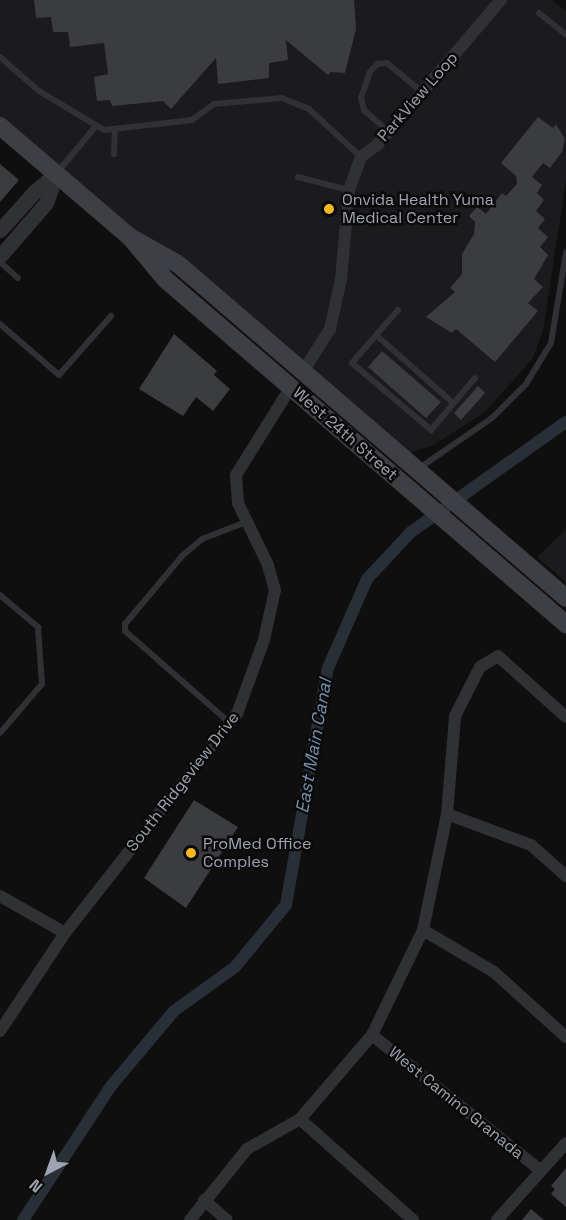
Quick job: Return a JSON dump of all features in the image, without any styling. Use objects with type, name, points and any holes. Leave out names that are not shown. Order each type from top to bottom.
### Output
[{"type":"main road","name":"West 24th Street","points":[[0,126],[130,237],[166,280],[566,624]]},
{"type":"main road","name":"West 24th Street","points":[[130,237],[178,264],[304,370],[566,598]]},
{"type":"main road","points":[[500,566],[518,573],[566,611]]},
{"type":"street","name":"ParkView Loop","points":[[304,370],[330,329],[341,279],[349,190],[360,157],[388,132],[501,0]]},
{"type":"street","points":[[0,230],[36,190],[56,174]]},
{"type":"street","points":[[0,256],[46,203],[56,174]]},
{"type":"street","points":[[291,387],[304,370]]},
{"type":"street","name":"South Ridgeview Drive","points":[[0,1031],[64,933],[231,724],[264,640],[274,590],[268,565],[238,503],[236,475],[291,387]]},
{"type":"street","points":[[190,1220],[247,1149],[300,1119],[372,1035],[423,930],[447,814],[455,716],[480,667],[498,656],[566,717]]},
{"type":"street","points":[[447,814],[531,845],[566,876]]},
{"type":"street","points":[[0,896],[64,933]]},
{"type":"street","points":[[423,930],[494,972],[566,1037]]},
{"type":"street","name":"West Camino Granada","points":[[372,1035],[541,1171]]},
{"type":"street","points":[[300,1119],[413,1220]]},
{"type":"street","points":[[497,1220],[565,1145]]},
{"type":"street","points":[[204,1200],[227,1220]]},
{"type":"lane","points":[[539,13],[566,35]]},
{"type":"lane","points":[[0,57],[39,91],[95,127],[115,131],[192,120],[214,104],[282,98],[309,109],[360,157]]},
{"type":"lane","points":[[388,132],[363,104],[361,98],[370,72],[377,64],[387,63],[422,92]]},
{"type":"lane","points":[[56,174],[95,127]]},
{"type":"lane","points":[[114,154],[115,131]]},
{"type":"lane","points":[[298,177],[349,190]]},
{"type":"lane","points":[[417,469],[492,418],[526,384],[551,343],[566,252]]},
{"type":"lane","points":[[0,262],[18,278]]},
{"type":"lane","points":[[398,310],[352,363],[430,430],[475,378]]},
{"type":"lane","points":[[0,324],[59,375],[111,316]]},
{"type":"lane","points":[[376,334],[453,403]]},
{"type":"lane","points":[[231,724],[125,631],[125,624],[182,556],[202,540],[246,522]]},
{"type":"lane","points":[[0,596],[38,627],[42,684],[0,733]]},
{"type":"shaded area","name":"Onvida Health Yuma Medical Center","points":[[0,0],[552,0],[566,11],[566,181],[543,331],[533,358],[485,412],[432,446],[400,455],[0,126]]},
{"type":"shaded area","points":[[566,529],[566,582],[537,557]]},
{"type":"building","points":[[34,0],[354,0],[356,29],[345,73],[331,72],[328,75],[286,40],[288,60],[269,63],[269,78],[218,84],[216,58],[171,109],[163,101],[112,106],[110,100],[97,101],[94,77],[108,74],[104,43],[70,47],[68,32],[53,32],[51,17],[36,18]]},
{"type":"building","points":[[538,117],[553,128],[556,124],[565,139],[562,152],[550,168],[543,163],[532,177],[542,185],[537,193],[544,200],[536,211],[545,219],[538,228],[548,237],[540,247],[548,255],[534,279],[543,287],[528,303],[538,311],[495,362],[456,329],[452,333],[426,317],[455,292],[450,288],[462,274],[462,254],[474,234],[475,222],[469,216],[477,207],[486,214],[502,193],[506,196],[517,184],[516,176],[501,163]]},
{"type":"building","points":[[0,164],[19,180],[0,202]]},
{"type":"building","points":[[174,334],[217,371],[214,375],[230,389],[213,411],[196,397],[183,416],[139,389]]},
{"type":"building","points":[[382,351],[441,402],[426,418],[368,367]]},
{"type":"building","points":[[478,386],[485,393],[461,420],[454,413]]},
{"type":"building","name":"ProMed Office Comples","points":[[194,800],[238,827],[186,908],[144,878]]},
{"type":"building","points":[[566,1168],[566,1207],[551,1194],[555,1189],[551,1186]]},
{"type":"building","points":[[531,1209],[544,1220],[522,1220]]},
{"type":"waterway","name":"East Main Canal","points":[[23,1220],[111,1086],[174,1011],[235,967],[286,905],[328,668],[367,579],[411,532],[566,422]]},
{"type":"place","name":"Onvida Health Yuma Medical Center","points":[[329,209]]},
{"type":"place","name":"ProMed Office Comples","points":[[191,853]]}]
